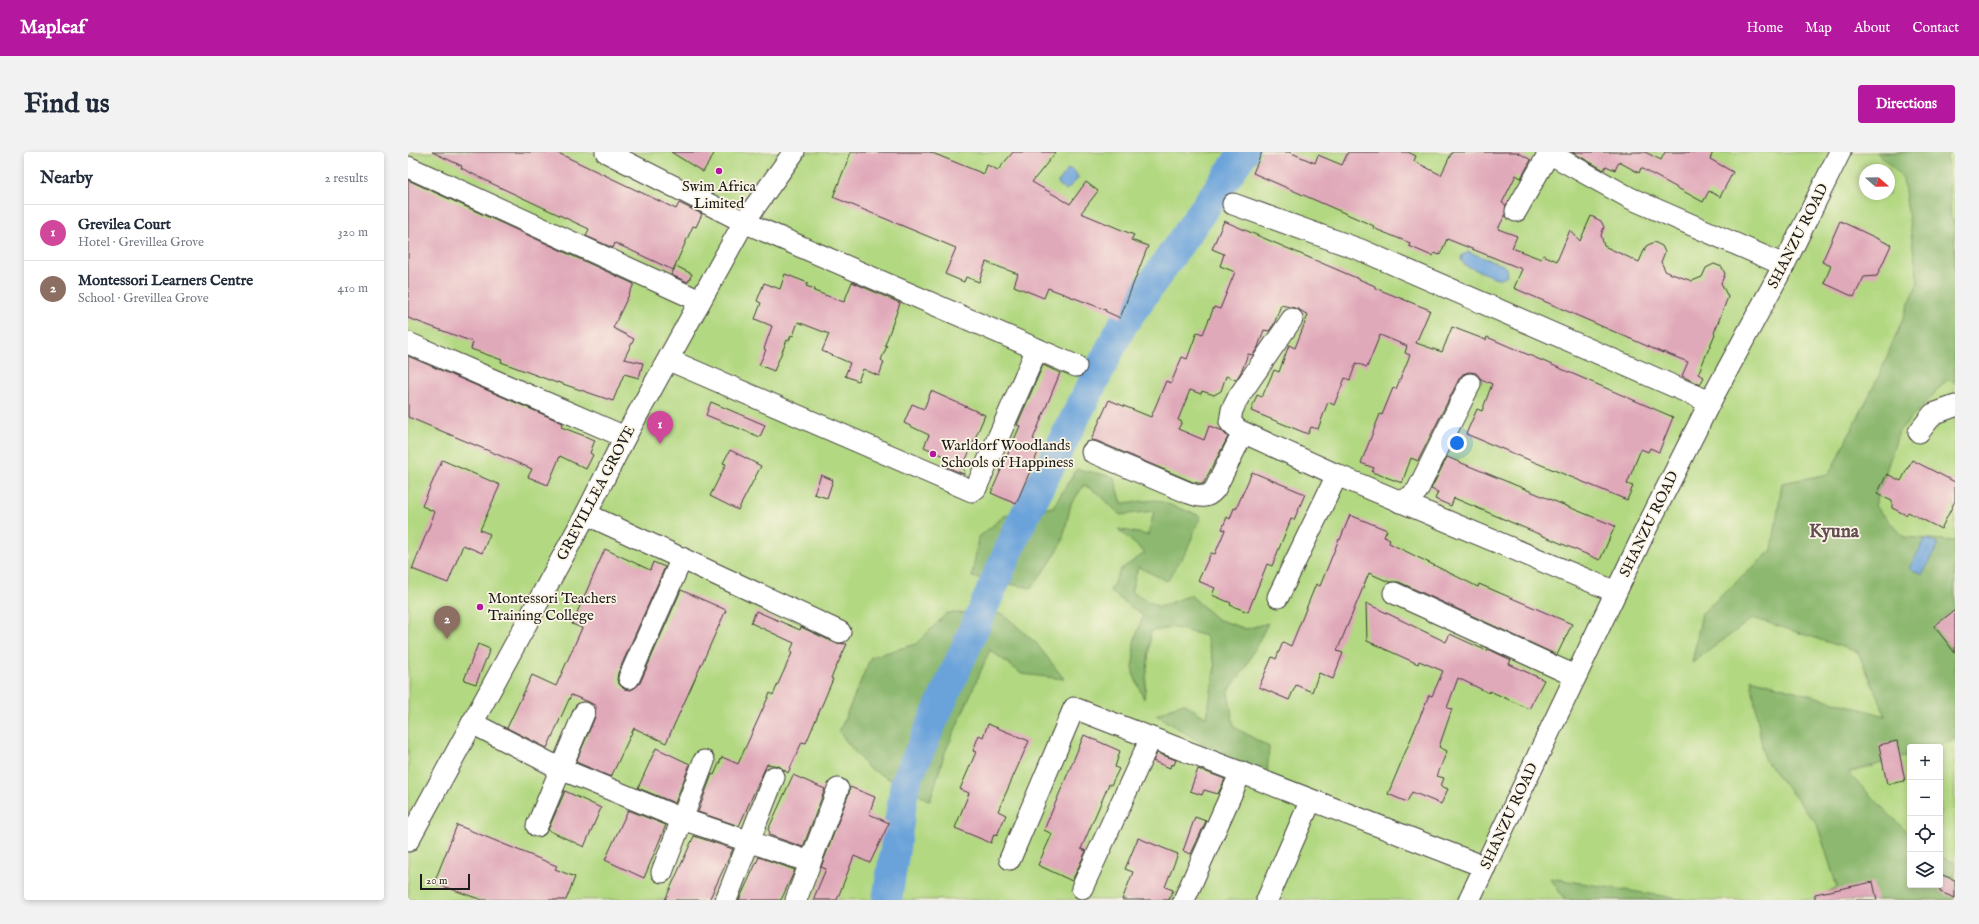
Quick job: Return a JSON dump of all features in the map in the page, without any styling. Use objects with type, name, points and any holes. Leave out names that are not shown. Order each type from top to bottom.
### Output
[{"type":"street","points":[[606,152],[637,159],[744,222],[1076,366]]},
{"type":"street","name":"GREVILLEA GROVE","points":[[408,842],[586,514],[626,437],[744,222],[794,152]]},
{"type":"street","points":[[1516,211],[1548,152],[1630,198],[1784,265]]},
{"type":"street","name":"SHANZU ROAD","points":[[1469,900],[1575,676],[1710,402],[1784,265],[1840,152]]},
{"type":"street","points":[[408,167],[700,301]]},
{"type":"street","points":[[1233,204],[1361,250],[1710,402]]},
{"type":"street","points":[[1292,319],[1239,396],[1232,410],[1230,422],[1243,433],[1337,476],[1616,592]]},
{"type":"street","points":[[408,343],[626,437]]},
{"type":"street","points":[[669,360],[972,491],[976,488],[1037,349]]},
{"type":"street","points":[[1400,502],[1410,497],[1417,491],[1470,384]]},
{"type":"street","points":[[1919,432],[1933,414],[1955,406]]},
{"type":"street","points":[[1092,452],[1182,490],[1208,496],[1215,489],[1243,433]]},
{"type":"street","points":[[1278,597],[1337,476]]},
{"type":"street","points":[[586,514],[840,632]]},
{"type":"street","points":[[629,678],[682,558]]},
{"type":"street","points":[[1394,593],[1575,676]]},
{"type":"street","points":[[1010,859],[1074,708],[1485,867]]},
{"type":"street","points":[[537,826],[584,713]]},
{"type":"street","points":[[472,723],[561,769],[682,819],[810,862]]},
{"type":"street","points":[[1082,888],[1150,738]]},
{"type":"street","points":[[662,872],[704,761]]},
{"type":"street","points":[[1184,900],[1241,772]]},
{"type":"street","points":[[726,900],[774,777]]},
{"type":"street","points":[[796,900],[838,789]]},
{"type":"street","points":[[1267,900],[1311,800]]},
{"type":"green space","points":[[408,152],[1955,152],[1955,900],[408,900]]},
{"type":"green space","points":[[1876,152],[1955,152],[1947,155],[1951,217],[1955,226],[1955,382],[1947,380],[1899,431],[1875,506],[1904,537],[1955,541],[1955,739],[1943,745],[1907,744],[1907,756],[1848,773],[1907,832],[1907,888],[1943,888],[1943,857],[1955,863],[1955,900],[1813,900],[1837,887],[1817,824],[1764,759],[1751,679],[1886,716],[1858,652],[1753,618],[1692,663],[1702,613],[1772,550],[1782,483],[1829,474],[1878,378],[1918,282],[1903,178],[1895,170],[1895,164],[1888,164]]},
{"type":"green space","points":[[1077,469],[1114,477],[1122,503],[1156,500],[1201,516],[1186,552],[1167,581],[1138,567],[1131,592],[1159,607],[1190,595],[1217,619],[1246,629],[1268,623],[1245,668],[1228,692],[1234,727],[1269,747],[1267,777],[1231,761],[1156,715],[1183,703],[1207,718],[1215,666],[1206,636],[1175,628],[1151,631],[1144,699],[1133,673],[1134,642],[1143,616],[1110,591],[1121,569],[1145,553],[1118,529],[1148,535],[1154,511],[1120,515],[1099,494],[1084,485],[1071,504],[1062,542],[1052,560],[1031,588],[972,577],[978,538],[1004,516],[1053,507]]},
{"type":"green space","points":[[947,613],[1003,614],[1036,643],[1064,679],[1022,674],[990,650],[944,755],[930,801],[867,767],[839,732],[871,657],[916,644]]},
{"type":"green space","points":[[1550,878],[1687,900],[1565,900]]},
{"type":"water","points":[[1068,169],[1074,170],[1078,179],[1066,190],[1060,187],[1058,182]]},
{"type":"water","points":[[1469,252],[1503,265],[1506,268],[1507,275],[1501,279],[1498,279],[1464,265],[1461,259],[1462,255]]},
{"type":"water","points":[[1926,538],[1939,545],[1922,575],[1909,568]]},
{"type":"building","points":[[432,152],[556,152],[676,209],[679,203],[702,214],[696,227],[693,226],[673,270],[615,243],[613,248],[586,236],[589,229],[493,184],[461,168],[462,166]]},
{"type":"building","points":[[671,152],[715,152],[703,172]]},
{"type":"building","points":[[851,152],[930,152],[984,174],[987,165],[998,170],[1013,152],[1056,152],[1032,182],[1070,204],[1086,182],[1098,191],[1081,213],[1134,235],[1131,240],[1148,246],[1120,318],[1105,311],[1106,310],[1048,288],[1044,298],[1014,286],[1018,274],[986,262],[979,282],[966,277],[964,282],[945,274],[956,248],[833,197]]},
{"type":"building","points":[[1262,152],[1289,152],[1315,163],[1318,155],[1342,165],[1348,152],[1408,152],[1416,156],[1414,161],[1441,175],[1452,152],[1517,152],[1531,160],[1521,178],[1516,175],[1502,203],[1506,205],[1505,215],[1498,229],[1517,236],[1512,248],[1541,259],[1543,255],[1557,261],[1570,230],[1580,241],[1591,216],[1601,221],[1604,227],[1601,235],[1604,246],[1639,262],[1646,246],[1654,242],[1662,246],[1665,252],[1661,262],[1666,272],[1692,281],[1702,277],[1706,268],[1714,264],[1722,267],[1725,274],[1721,283],[1728,297],[1714,333],[1715,334],[1698,374],[1704,377],[1700,385],[1682,376],[1688,362],[1663,353],[1514,288],[1522,269],[1447,239],[1440,255],[1434,253],[1432,256],[1409,246],[1410,243],[1373,228],[1374,226],[1253,173]]},
{"type":"building","points":[[1572,152],[1645,152],[1661,160],[1665,152],[1713,152],[1710,159],[1733,172],[1720,197],[1709,191],[1703,202],[1641,168],[1639,173],[1619,162],[1615,170],[1606,166],[1604,170]]},
{"type":"building","points":[[408,180],[634,284],[613,328],[634,339],[624,359],[643,363],[639,378],[624,374],[613,401],[557,383],[501,362],[502,360],[471,349],[473,342],[408,318]]},
{"type":"building","points":[[1224,221],[1375,286],[1375,288],[1430,310],[1416,343],[1442,352],[1452,327],[1486,340],[1487,337],[1673,417],[1659,452],[1650,448],[1648,452],[1641,449],[1627,484],[1633,486],[1627,500],[1466,434],[1477,409],[1482,411],[1492,384],[1481,379],[1476,373],[1469,372],[1463,374],[1459,379],[1418,461],[1411,458],[1402,483],[1372,472],[1374,468],[1361,463],[1380,414],[1382,415],[1393,388],[1396,389],[1410,355],[1405,353],[1407,346],[1380,335],[1367,367],[1356,363],[1350,380],[1345,378],[1334,405],[1328,402],[1318,429],[1311,427],[1308,434],[1251,411],[1257,395],[1262,397],[1274,370],[1279,372],[1289,345],[1295,348],[1308,315],[1298,309],[1281,305],[1274,324],[1269,331],[1264,330],[1258,347],[1253,355],[1248,354],[1242,370],[1236,380],[1226,376],[1221,391],[1214,395],[1202,391],[1201,394],[1190,390],[1178,420],[1182,422],[1178,429],[1204,440],[1209,426],[1221,430],[1228,437],[1203,484],[1193,482],[1097,441],[1091,440],[1109,400],[1151,417],[1166,381],[1171,383],[1182,357],[1187,359],[1197,332],[1203,334],[1214,307],[1220,309],[1235,272],[1220,266],[1224,254],[1212,249]]},
{"type":"building","points":[[1840,221],[1891,245],[1877,276],[1864,277],[1854,297],[1824,283],[1831,266],[1822,262]]},
{"type":"building","points":[[676,266],[692,274],[688,282],[671,275]]},
{"type":"building","points":[[785,274],[808,283],[806,286],[815,289],[814,291],[844,302],[852,282],[900,303],[885,345],[887,346],[881,360],[884,362],[879,376],[863,369],[858,381],[845,376],[850,363],[822,351],[829,334],[798,322],[793,336],[791,335],[789,341],[787,340],[774,371],[759,365],[766,350],[764,349],[772,326],[755,319],[761,303],[757,301],[764,283],[780,289]]},
{"type":"building","points":[[408,356],[563,423],[561,427],[595,440],[590,453],[593,455],[586,469],[560,456],[548,485],[528,477],[532,469],[408,417]]},
{"type":"building","points":[[1043,365],[1060,373],[1033,439],[1042,443],[1016,504],[991,493],[1020,426],[1017,425]]},
{"type":"building","points":[[931,391],[985,415],[962,469],[965,471],[964,474],[946,467],[949,458],[924,447],[929,435],[904,423],[912,404],[924,409]]},
{"type":"building","points":[[711,402],[765,425],[760,437],[706,415]]},
{"type":"building","points":[[730,450],[761,466],[738,510],[710,496],[726,464],[723,463]]},
{"type":"building","points":[[1447,457],[1615,526],[1600,560],[1454,498],[1451,506],[1435,499],[1438,492],[1431,489]]},
{"type":"building","points":[[442,460],[500,485],[480,530],[490,534],[482,553],[463,545],[448,583],[412,569],[435,512],[422,506]]},
{"type":"building","points":[[1912,460],[1955,482],[1955,501],[1941,529],[1908,512],[1906,515],[1892,508],[1892,501],[1877,494],[1887,474],[1901,481]]},
{"type":"building","points":[[1252,472],[1305,494],[1294,520],[1291,519],[1272,566],[1267,564],[1248,612],[1230,605],[1231,603],[1212,595],[1215,588],[1198,581],[1211,553],[1215,554],[1225,530],[1222,529],[1227,517],[1230,519],[1234,508],[1236,509]]},
{"type":"building","points":[[821,475],[833,480],[827,498],[814,494]]},
{"type":"building","points":[[1350,515],[1387,530],[1384,537],[1390,539],[1389,543],[1478,587],[1479,584],[1572,624],[1557,655],[1399,582],[1389,582],[1369,573],[1337,651],[1343,653],[1333,679],[1319,673],[1312,692],[1296,685],[1289,700],[1259,687],[1272,657],[1276,659],[1283,642],[1291,646],[1316,584],[1320,586]]},
{"type":"building","points":[[605,549],[650,570],[653,562],[665,567],[618,673],[617,680],[624,689],[631,690],[640,683],[681,590],[726,610],[666,743],[634,728],[611,777],[576,762],[595,717],[596,706],[589,702],[571,695],[547,748],[507,728],[532,675],[556,686],[582,628],[572,624]]},
{"type":"building","points":[[1366,603],[1446,642],[1450,634],[1487,651],[1488,649],[1511,660],[1509,664],[1544,680],[1529,709],[1490,691],[1489,693],[1458,678],[1447,708],[1452,709],[1439,747],[1447,751],[1437,776],[1444,778],[1441,786],[1448,789],[1441,804],[1412,792],[1407,802],[1388,794],[1429,695],[1432,696],[1443,671],[1419,661],[1418,664],[1367,641]]},
{"type":"building","points":[[1955,610],[1955,653],[1934,626]]},
{"type":"building","points":[[756,611],[800,630],[801,627],[835,643],[847,644],[831,678],[833,679],[806,743],[802,742],[788,773],[779,766],[767,764],[739,826],[698,812],[712,774],[714,775],[722,757],[738,764],[770,693],[773,695],[792,653],[790,652],[794,643],[751,623]]},
{"type":"building","points":[[478,644],[490,649],[476,684],[464,680]]},
{"type":"building","points":[[988,724],[1029,741],[998,811],[1006,815],[997,835],[994,834],[991,843],[955,828],[969,793],[960,789],[976,752],[973,751],[979,735],[983,737]]},
{"type":"building","points":[[1084,735],[1120,751],[1115,767],[1119,769],[1111,785],[1109,784],[1081,849],[1086,851],[1072,881],[1038,865],[1052,834],[1044,830]]},
{"type":"building","points":[[1897,741],[1905,781],[1887,784],[1879,745]]},
{"type":"building","points":[[656,748],[690,764],[675,803],[638,788]]},
{"type":"building","points":[[1157,753],[1176,760],[1174,765],[1171,764],[1170,768],[1153,761]]},
{"type":"building","points":[[1198,769],[1225,779],[1218,794],[1204,790],[1202,795],[1190,791]]},
{"type":"building","points":[[793,775],[825,789],[803,847],[769,835],[770,832],[768,830]]},
{"type":"building","points":[[850,787],[875,797],[869,814],[889,823],[870,863],[854,856],[837,900],[813,900],[826,869],[821,867]]},
{"type":"building","points":[[565,791],[601,808],[584,847],[548,830]]},
{"type":"building","points":[[628,810],[666,825],[644,878],[605,860]]},
{"type":"building","points":[[1195,817],[1206,821],[1191,854],[1183,851]]},
{"type":"building","points":[[457,825],[557,866],[555,869],[575,877],[566,900],[482,900],[434,883]]},
{"type":"building","points":[[694,836],[733,849],[709,900],[665,900]]},
{"type":"building","points":[[1138,838],[1178,854],[1165,887],[1173,890],[1169,900],[1122,900],[1133,872],[1125,869]]},
{"type":"building","points":[[759,857],[795,870],[781,900],[739,900]]},
{"type":"building","points":[[1943,875],[1955,880],[1955,898],[1940,892],[1940,888],[1943,888]]},
{"type":"building","points":[[1873,882],[1877,900],[1815,900],[1815,894]]},
{"type":"waterway","points":[[887,900],[905,784],[1021,523],[1123,324],[1244,152]]},
{"type":"place","name":"Swim Africa Limited","points":[[719,171]]},
{"type":"place","name":"Grevilea Court","points":[[660,444]]},
{"type":"place","name":"Warldorf Woodlands Schools of Happiness","points":[[933,454]]},
{"type":"place","name":"Montessori Teachers Training College","points":[[480,607]]},
{"type":"place","name":"Montessori Learners Centre","points":[[447,639]]},
{"type":"district","name":"Kyuna","points":[[1834,532]]}]
